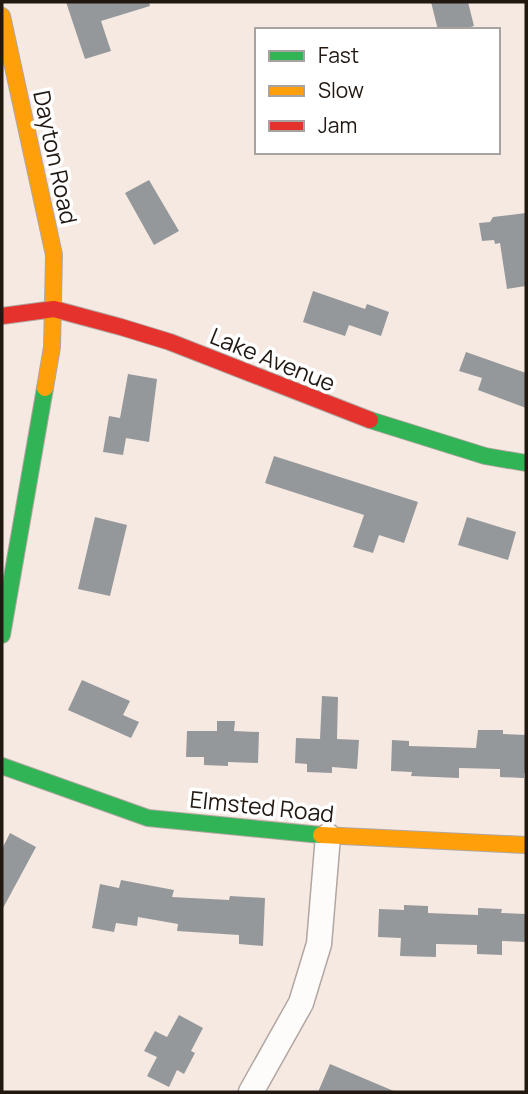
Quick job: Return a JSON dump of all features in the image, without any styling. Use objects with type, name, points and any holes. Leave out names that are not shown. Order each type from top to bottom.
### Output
[{"type":"street","name":"Dayton Road","points":[[2,16],[54,256],[52,348],[2,635]]},
{"type":"street","name":"Lake Avenue","points":[[2,316],[54,309],[170,342],[365,419],[485,456],[526,463]]},
{"type":"street","name":"Elmsted Road","points":[[2,766],[148,818],[328,836],[526,845]]},
{"type":"street","points":[[251,1092],[301,1003],[312,968],[319,944],[328,836]]},
{"type":"building","points":[[66,2],[149,2],[150,6],[101,21],[111,51],[85,59]]},
{"type":"building","points":[[431,2],[468,2],[474,26],[438,28]]},
{"type":"building","points":[[149,180],[179,231],[154,245],[125,193]]},
{"type":"building","points":[[526,213],[526,286],[507,289],[500,243],[495,244],[494,240],[482,241],[479,223],[490,222],[493,217]]},
{"type":"building","points":[[313,291],[365,309],[367,304],[389,312],[381,336],[349,325],[345,336],[303,322]]},
{"type":"building","points":[[466,352],[526,373],[526,408],[478,390],[482,378],[459,371]]},
{"type":"building","points":[[128,374],[157,379],[149,442],[126,438],[123,455],[103,452],[109,416],[120,418]]},
{"type":"building","points":[[274,456],[418,502],[404,543],[379,535],[373,553],[353,547],[364,515],[265,483]]},
{"type":"building","points":[[95,517],[127,525],[110,596],[78,589]]},
{"type":"building","points":[[467,517],[516,532],[508,560],[458,545]]},
{"type":"building","points":[[82,680],[130,701],[123,715],[139,722],[131,738],[68,710]]},
{"type":"building","points":[[322,696],[338,697],[337,739],[359,740],[357,769],[332,767],[332,773],[307,772],[307,764],[295,763],[296,738],[320,739]]},
{"type":"building","points":[[217,721],[235,721],[234,731],[259,732],[258,763],[228,762],[228,766],[204,765],[204,757],[186,757],[187,731],[217,731]]},
{"type":"building","points":[[478,730],[503,730],[503,734],[526,735],[524,778],[500,777],[500,769],[459,768],[459,778],[411,776],[412,772],[391,771],[392,740],[409,741],[409,746],[476,748]]},
{"type":"building","points":[[10,833],[36,847],[2,910],[2,849]]},
{"type":"building","points":[[121,880],[174,890],[172,897],[229,900],[230,896],[265,898],[263,946],[239,944],[239,935],[177,931],[178,924],[138,917],[137,926],[116,923],[114,932],[92,928],[100,884],[119,888]]},
{"type":"building","points":[[404,905],[428,906],[428,913],[478,915],[478,908],[502,909],[501,913],[526,914],[526,942],[502,941],[502,955],[477,954],[477,945],[436,944],[436,957],[400,956],[401,938],[378,937],[379,909],[404,910]]},
{"type":"building","points":[[179,1015],[203,1028],[191,1051],[195,1053],[184,1074],[177,1070],[169,1087],[147,1076],[157,1057],[144,1051],[155,1031],[167,1037]]},
{"type":"building","points":[[330,1064],[396,1092],[318,1092]]},
{"type":"traffic: fast","points":[[2,635],[45,388]]},
{"type":"traffic: fast","points":[[370,420],[485,456],[526,463]]},
{"type":"traffic: fast","points":[[2,766],[148,818],[321,835]]},
{"type":"traffic: slow","points":[[2,16],[54,255],[52,347],[45,388]]},
{"type":"traffic: slow","points":[[321,835],[526,845]]},
{"type":"traffic: jam","points":[[2,316],[54,309],[121,327],[170,342],[370,420]]}]
